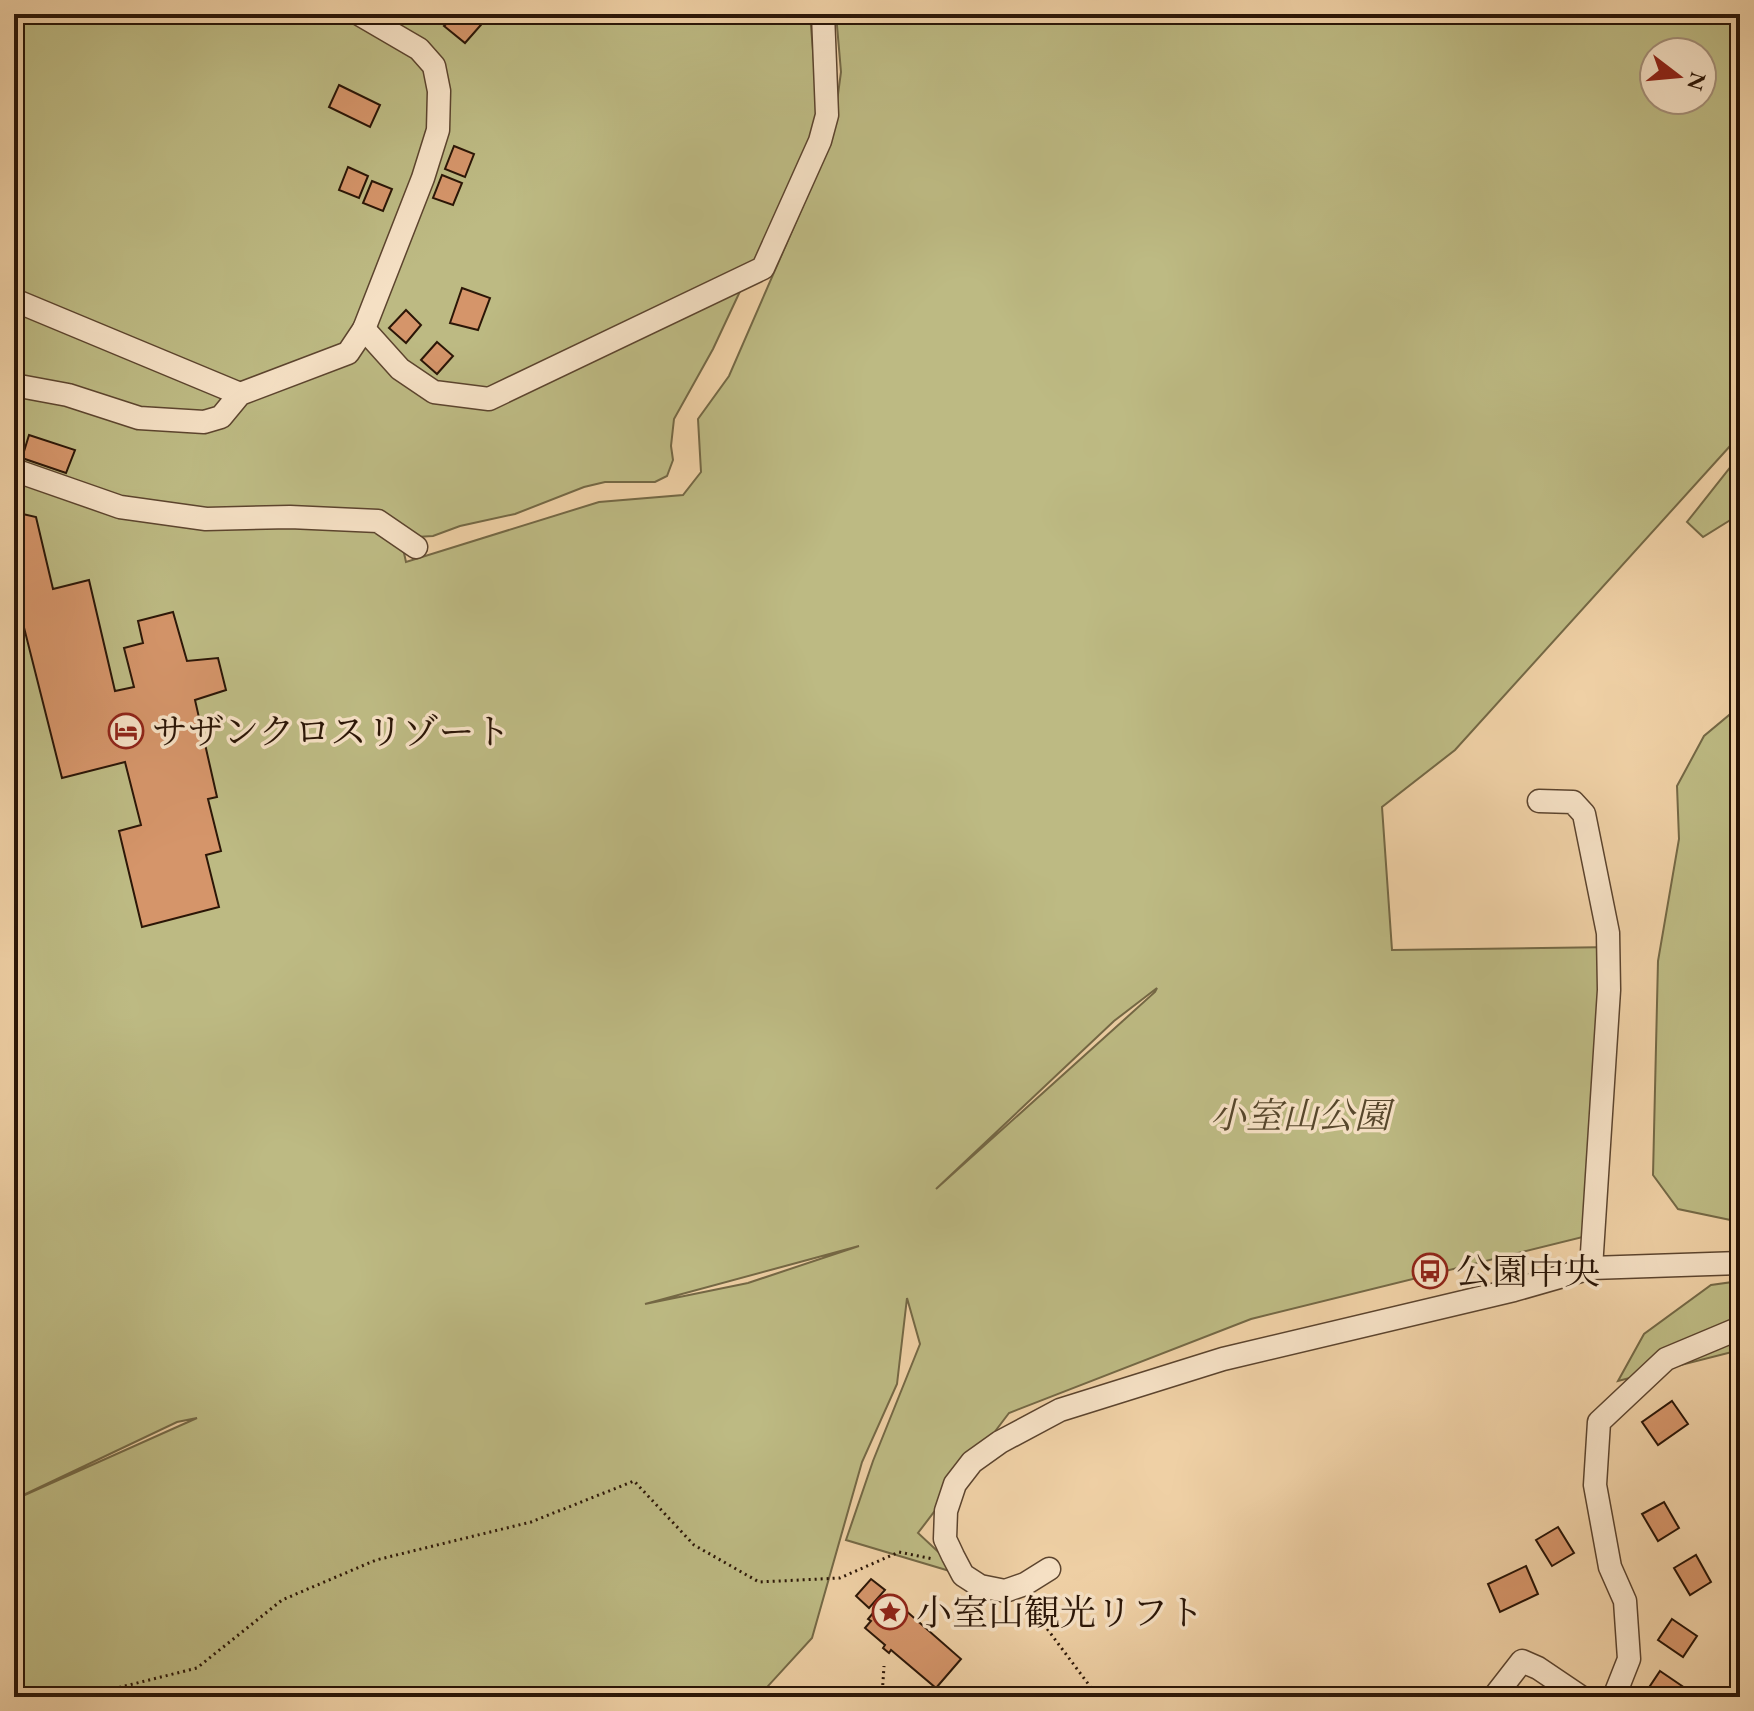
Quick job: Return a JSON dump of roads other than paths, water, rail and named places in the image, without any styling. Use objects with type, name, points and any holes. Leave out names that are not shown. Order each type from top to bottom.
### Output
[{"type":"street","points":[[14,385],[68,395],[139,418],[204,422],[221,417],[240,394],[348,353],[364,329],[430,159],[438,130],[439,91],[434,66],[419,49],[359,14]]},
{"type":"street","points":[[364,329],[400,369],[434,392],[489,399],[763,268],[820,141],[827,115],[823,14]]},
{"type":"street","points":[[14,300],[240,394]]},
{"type":"street","points":[[14,470],[120,507],[206,519],[290,517],[378,521],[416,547]]},
{"type":"street","points":[[1539,801],[1573,802],[1584,814],[1608,933],[1609,990],[1591,1268]]},
{"type":"street","points":[[1049,1569],[1025,1584],[1005,1591],[980,1586],[963,1575],[945,1539],[946,1511],[955,1484],[972,1462],[1000,1442],[1060,1410],[1223,1359],[1514,1290],[1591,1268],[1740,1263]]},
{"type":"street","points":[[1614,1697],[1629,1659],[1625,1601],[1610,1567],[1595,1485],[1599,1422],[1666,1359],[1740,1328]]},
{"type":"street","points":[[1494,1697],[1522,1661],[1581,1697]]},
{"type":"place","name":"サザンクロスリゾート","points":[[126,731]]},
{"type":"place","name":"公園中央","points":[[1430,1271]]},
{"type":"place","name":"小室山観光リフト","points":[[890,1612]]},
{"type":"park label","name":"小室山公園","points":[[1300,1115]]}]
